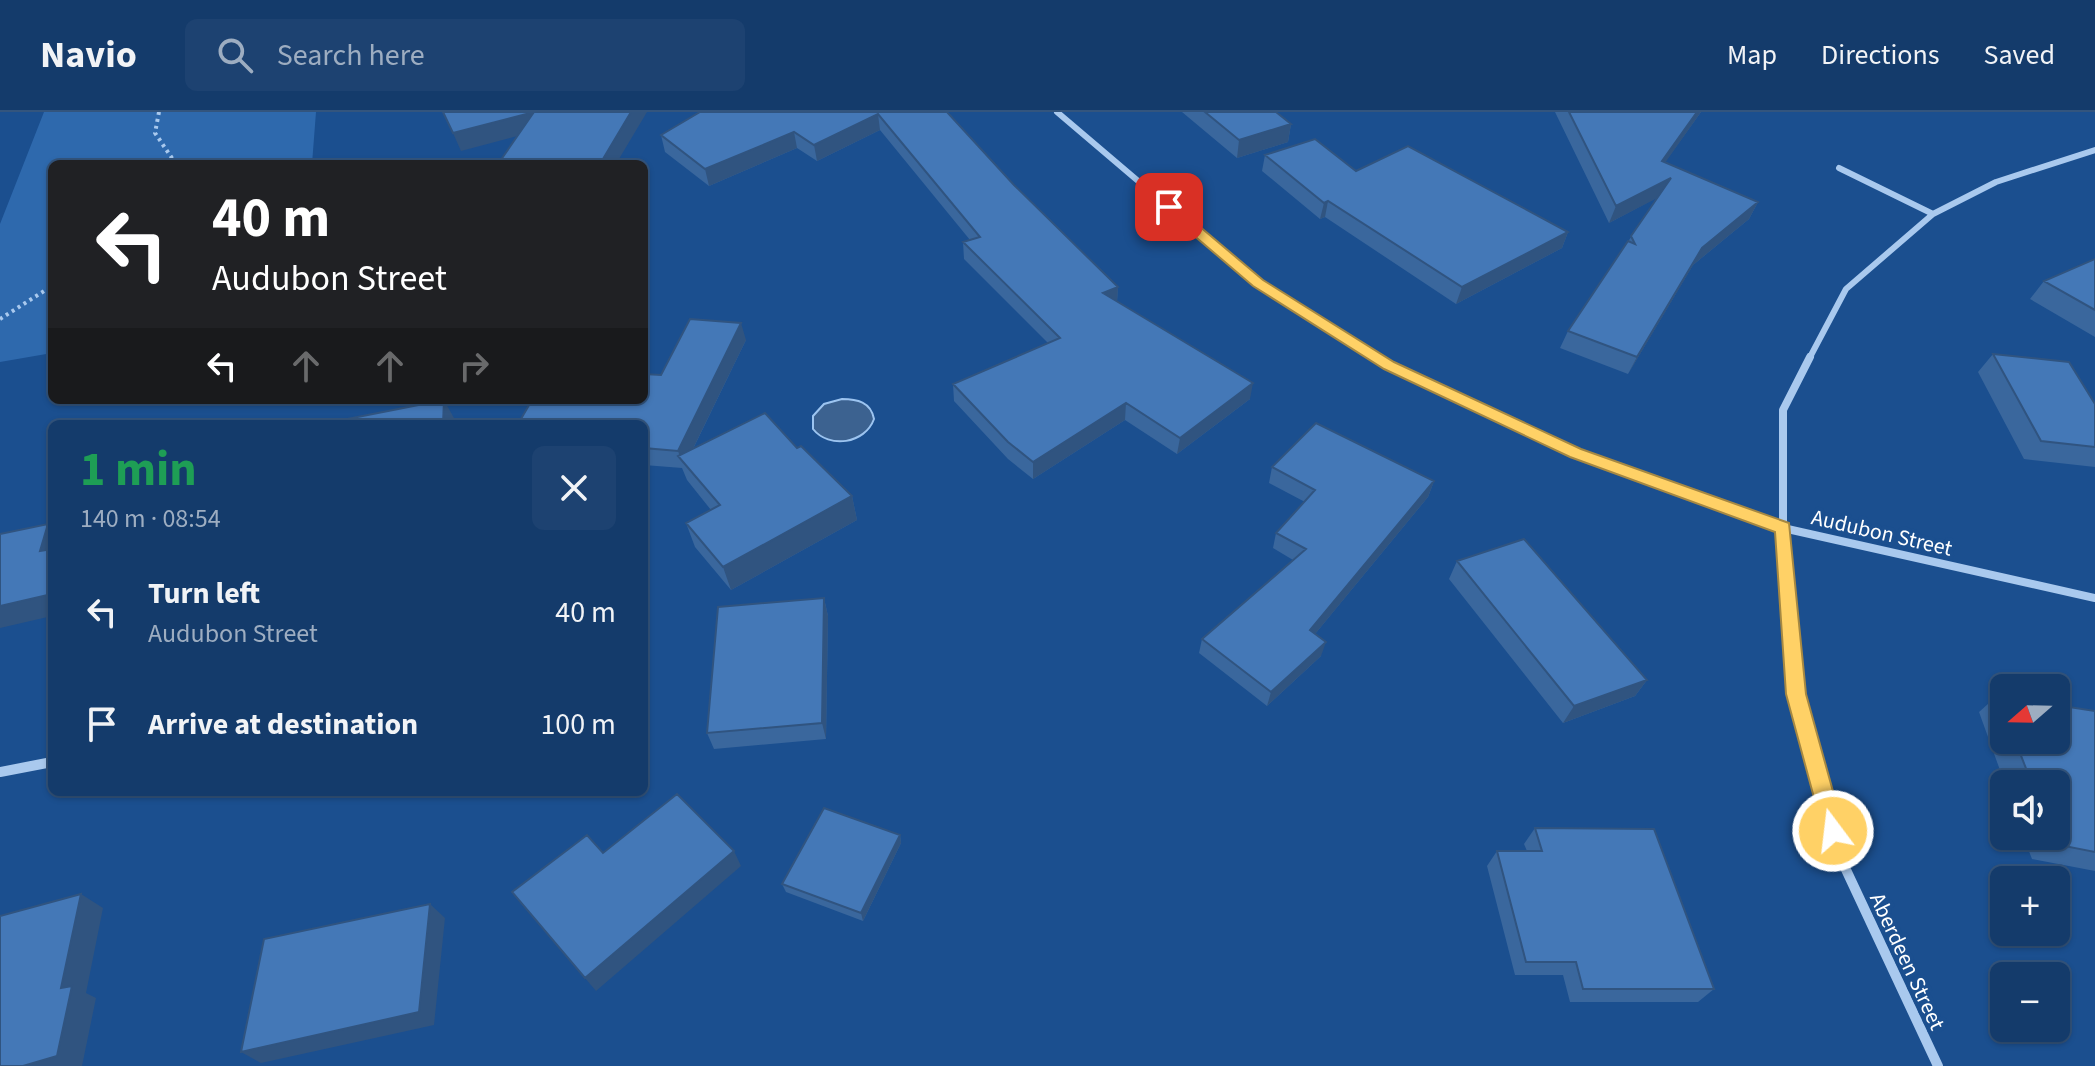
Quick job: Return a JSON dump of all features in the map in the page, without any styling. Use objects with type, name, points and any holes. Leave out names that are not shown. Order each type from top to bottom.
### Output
[{"type":"street","name":"Audubon Street","points":[[1057,112],[1258,283],[1389,366],[1576,453],[1783,528],[2095,598]]},
{"type":"street","name":"Aberdeen Street","points":[[1938,1066],[1841,859],[1796,694],[1783,528],[1783,410],[1846,289],[1933,214],[1996,182],[2095,150]]},
{"type":"street","points":[[1839,168],[1933,214]]},
{"type":"street","points":[[0,772],[48,763]]},
{"type":"path","points":[[159,112],[155,133],[173,160]]},
{"type":"path","points":[[0,319],[48,289]]},
{"type":"shaded area","points":[[44,112],[316,112],[312,160],[48,160],[48,354],[0,362],[0,224]]},
{"type":"shaded area","points":[[842,399],[862,403],[870,409],[874,419],[863,434],[855,438],[846,441],[828,439],[813,429],[813,416],[824,404]]},
{"type":"building","points":[[443,112],[534,112],[453,133]]},
{"type":"building","points":[[534,112],[631,112],[602,160],[501,160]]},
{"type":"building","points":[[700,112],[947,112],[1014,185],[1118,287],[1103,293],[1253,383],[1180,438],[1126,403],[1033,462],[1008,442],[953,384],[1060,338],[963,242],[980,237],[878,114],[814,145],[794,132],[705,169],[661,135]]},
{"type":"building","points":[[1205,112],[1276,112],[1291,124],[1239,140]]},
{"type":"building","points":[[1569,112],[1697,112],[1662,161],[1758,202],[1702,248],[1637,357],[1568,331],[1628,241],[1635,244],[1631,236],[1671,178],[1616,206]]},
{"type":"building","points":[[1315,139],[1356,171],[1408,146],[1568,232],[1462,287],[1328,201],[1324,203],[1265,155]]},
{"type":"building","points":[[2095,259],[2095,310],[2044,281]]},
{"type":"building","points":[[690,319],[741,323],[678,451],[648,448],[648,420],[520,420],[530,404],[648,404],[648,374],[661,375]]},
{"type":"building","points":[[1993,354],[2069,362],[2095,404],[2095,447],[2041,441]]},
{"type":"building","points":[[424,404],[444,404],[443,420],[342,420]]},
{"type":"building","points":[[765,413],[797,448],[801,446],[852,496],[723,567],[686,523],[720,505],[678,456]]},
{"type":"building","points":[[1316,423],[1434,481],[1310,630],[1326,642],[1271,692],[1202,639],[1306,549],[1276,533],[1315,490],[1272,467]]},
{"type":"building","points":[[48,524],[40,551],[48,550],[48,595],[0,606],[0,534]]},
{"type":"building","points":[[1524,539],[1647,680],[1574,706],[1457,561]]},
{"type":"building","points":[[824,598],[822,723],[707,733],[718,607]]},
{"type":"building","points":[[2070,707],[2095,711],[2095,852],[2070,847],[2070,770],[2027,770],[2020,754],[2070,754]]},
{"type":"building","points":[[677,794],[734,851],[585,978],[512,892],[587,835],[603,853]]},
{"type":"building","points":[[824,808],[900,835],[861,913],[782,884]]},
{"type":"building","points":[[1535,828],[1654,829],[1714,989],[1583,989],[1576,962],[1526,962],[1497,851],[1542,851]]},
{"type":"building","points":[[81,894],[61,988],[72,986],[57,1056],[23,1066],[0,1066],[0,916]]},
{"type":"building","points":[[430,904],[419,1012],[241,1052],[264,939]]},
{"type":"route","points":[[1169,207],[1258,283],[1389,366],[1576,453],[1783,528],[1796,694],[1833,831]]}]
